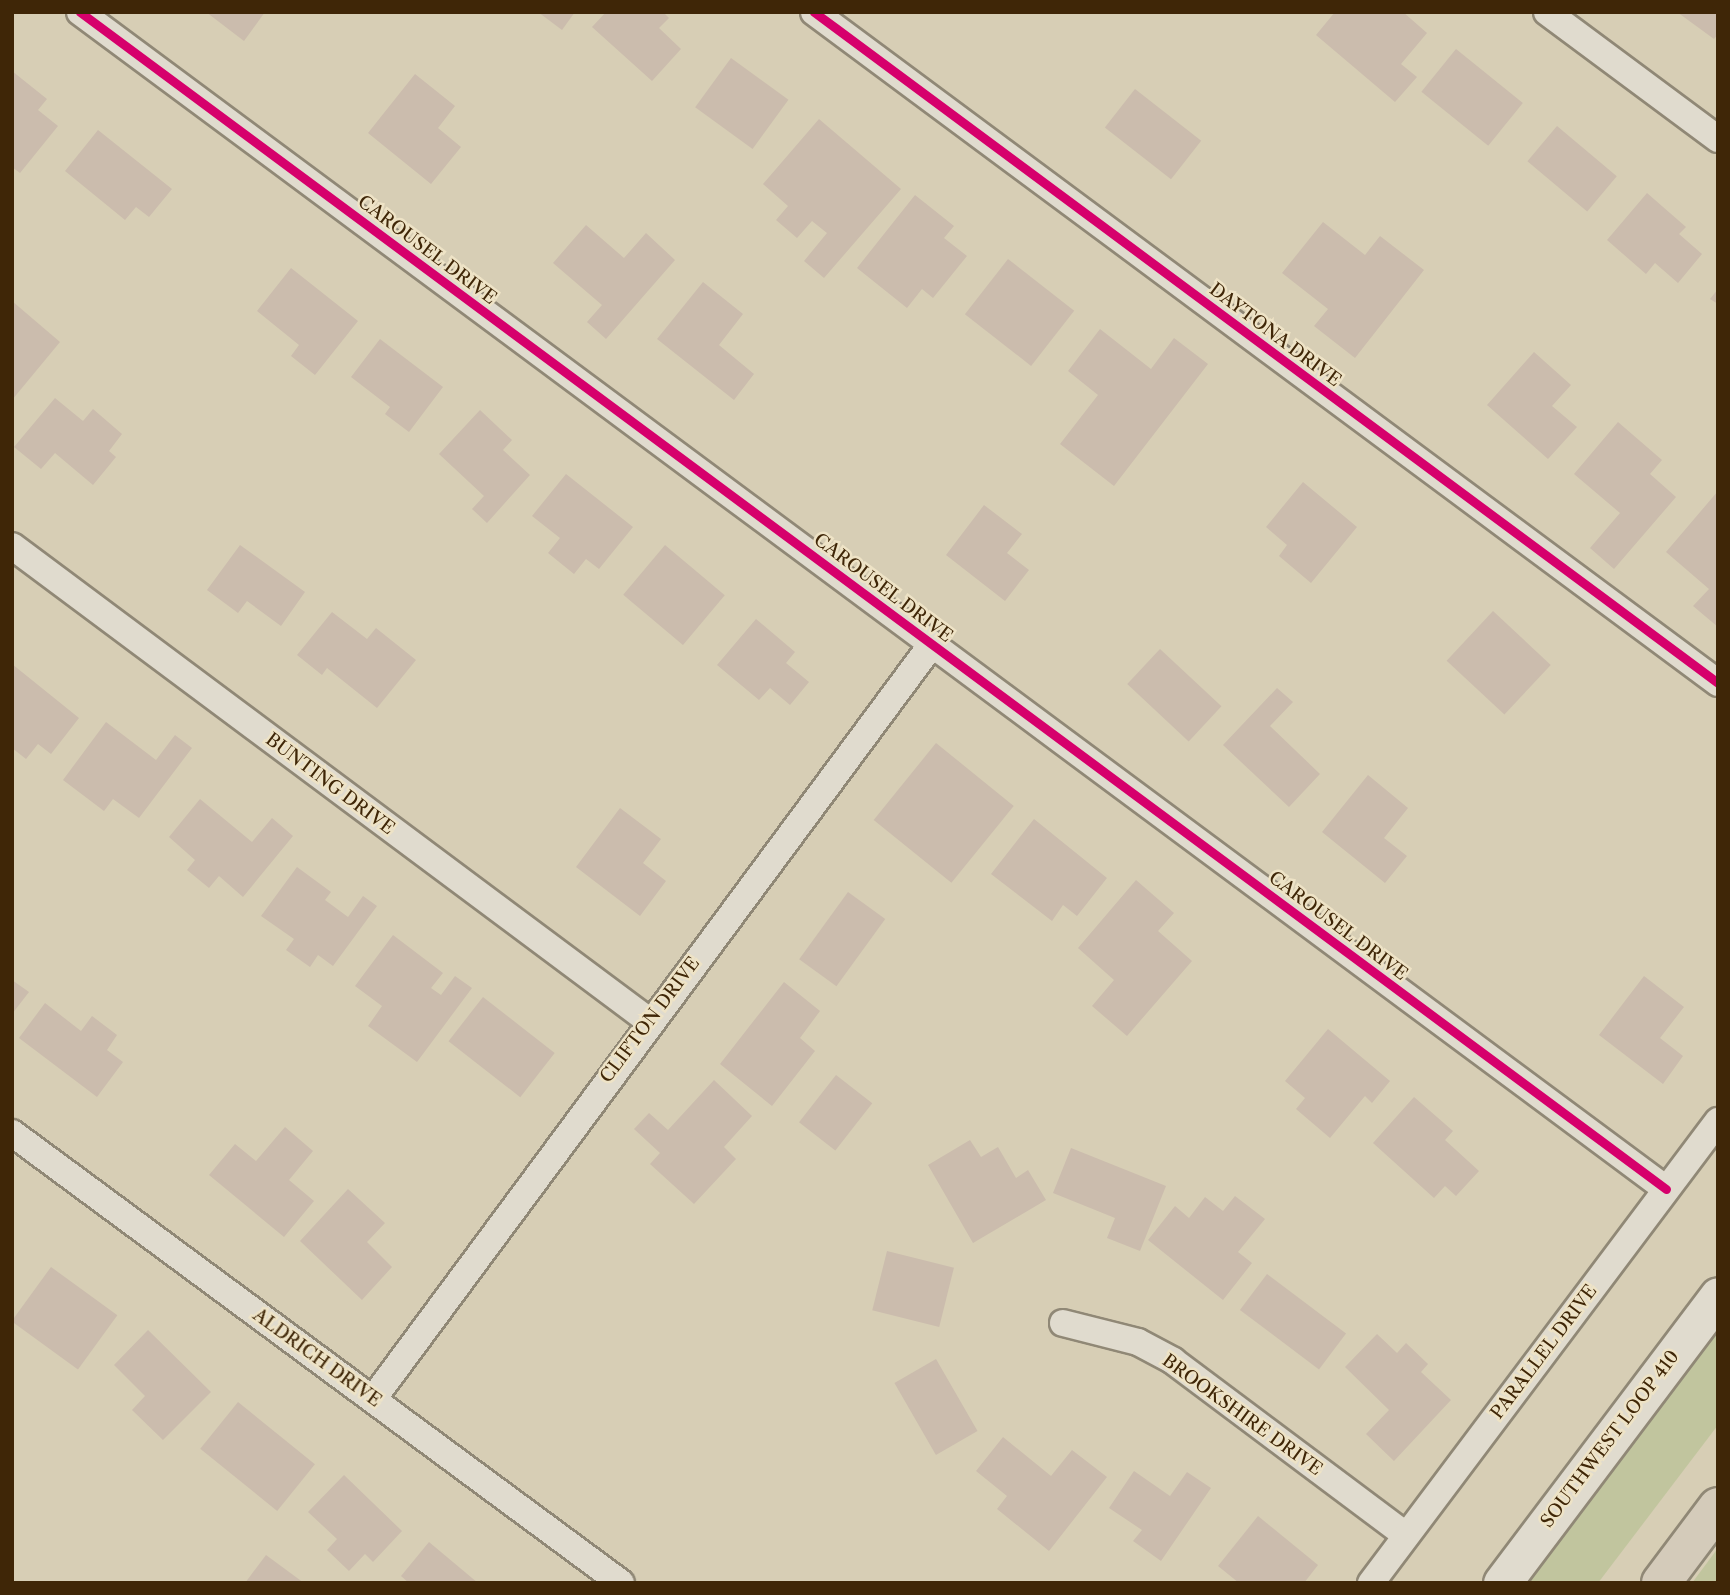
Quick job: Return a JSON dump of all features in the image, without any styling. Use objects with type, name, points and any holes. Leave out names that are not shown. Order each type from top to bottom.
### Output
[{"type":"highway","points":[[1661,1583],[1718,1507]]},
{"type":"main road","name":"SOUTHWEST LOOP 410","points":[[1502,1583],[1718,1296]]},
{"type":"street","name":"CAROUSEL DRIVE","points":[[80,12],[1666,1189]]},
{"type":"street","name":"DAYTONA DRIVE","points":[[814,12],[1718,683]]},
{"type":"street","points":[[1547,12],[1718,139]]},
{"type":"street","name":"BUNTING DRIVE","points":[[12,547],[649,1021]]},
{"type":"street","name":"CLIFTON DRIVE","points":[[373,1399],[649,1021],[932,644]]},
{"type":"street","name":"PARALLEL DRIVE","points":[[1371,1583],[1718,1121]]},
{"type":"street","name":"ALDRICH DRIVE","points":[[12,1133],[621,1583]]},
{"type":"street","name":"BROOKSHIRE DRIVE","points":[[1063,1323],[1138,1342],[1172,1361],[1406,1535]]},
{"type":"green space","points":[[1718,1330],[1718,1425],[1598,1583],[1528,1583]]},
{"type":"green space","points":[[1718,1548],[1718,1583],[1692,1583]]},
{"type":"building","points":[[206,12],[265,12],[244,41]]},
{"type":"building","points":[[538,12],[575,12],[562,30]]},
{"type":"building","points":[[606,12],[663,12],[669,18],[659,28],[681,49],[652,81],[592,27]]},
{"type":"building","points":[[1335,12],[1403,12],[1427,33],[1401,64],[1417,77],[1395,102],[1316,35]]},
{"type":"building","points":[[1677,12],[1718,12],[1718,34],[1714,39]]},
{"type":"building","points":[[1456,49],[1523,103],[1488,146],[1421,92]]},
{"type":"building","points":[[731,58],[788,100],[753,149],[695,107]]},
{"type":"building","points":[[12,71],[47,99],[38,110],[58,126],[20,173],[12,167]]},
{"type":"building","points":[[415,74],[455,106],[438,128],[461,147],[431,184],[368,133]]},
{"type":"building","points":[[1135,89],[1201,141],[1171,179],[1105,128]]},
{"type":"building","points":[[819,119],[901,189],[824,278],[804,261],[827,233],[812,221],[797,238],[776,220],[788,206],[763,184]]},
{"type":"building","points":[[1557,126],[1617,176],[1587,211],[1527,161]]},
{"type":"building","points":[[98,130],[172,189],[149,217],[136,207],[125,220],[65,171]]},
{"type":"building","points":[[1647,193],[1686,227],[1679,234],[1702,254],[1678,283],[1655,263],[1646,274],[1607,240]]},
{"type":"building","points":[[915,195],[954,226],[944,238],[967,256],[933,298],[922,289],[907,308],[857,268]]},
{"type":"building","points":[[1323,222],[1365,255],[1380,236],[1424,270],[1355,358],[1314,326],[1328,309],[1282,273]]},
{"type":"building","points":[[586,225],[624,258],[646,233],[675,260],[606,339],[587,322],[602,305],[553,263]]},
{"type":"building","points":[[1008,259],[1074,311],[1031,366],[965,314]]},
{"type":"building","points":[[291,268],[358,321],[315,375],[291,356],[299,345],[257,311]]},
{"type":"building","points":[[703,282],[743,314],[719,345],[754,374],[734,400],[657,339]]},
{"type":"building","points":[[1718,289],[1718,304],[1710,299]]},
{"type":"building","points":[[12,301],[60,342],[12,400]]},
{"type":"building","points":[[1100,329],[1151,369],[1174,338],[1208,364],[1114,486],[1060,444],[1098,395],[1068,371]]},
{"type":"building","points":[[380,339],[443,387],[409,432],[385,414],[390,407],[351,377]]},
{"type":"building","points":[[1534,352],[1571,385],[1552,406],[1577,427],[1548,459],[1487,405]]},
{"type":"building","points":[[55,398],[83,421],[93,409],[122,434],[109,451],[116,457],[93,485],[55,453],[41,469],[14,447]]},
{"type":"building","points":[[480,410],[512,440],[503,450],[530,475],[487,523],[472,509],[484,496],[439,454]]},
{"type":"building","points":[[1618,422],[1662,460],[1650,474],[1676,497],[1614,569],[1590,548],[1620,513],[1574,474]]},
{"type":"building","points":[[566,474],[633,527],[599,569],[586,559],[574,574],[548,553],[560,538],[532,516]]},
{"type":"building","points":[[1303,482],[1357,527],[1311,583],[1279,556],[1287,545],[1266,527]]},
{"type":"building","points":[[1718,491],[1718,627],[1693,606],[1709,589],[1666,552]]},
{"type":"building","points":[[984,505],[1022,534],[1007,553],[1029,570],[1005,601],[946,555]]},
{"type":"building","points":[[240,545],[305,592],[281,626],[247,601],[238,613],[207,590]]},
{"type":"building","points":[[665,545],[725,595],[683,645],[623,595]]},
{"type":"building","points":[[1493,611],[1551,665],[1504,715],[1447,661]]},
{"type":"building","points":[[332,612],[367,639],[376,628],[416,660],[377,708],[327,668],[322,675],[297,655]]},
{"type":"building","points":[[756,619],[795,652],[786,663],[809,682],[790,705],[770,688],[759,700],[717,665]]},
{"type":"building","points":[[1160,649],[1221,706],[1189,741],[1127,684]]},
{"type":"building","points":[[12,664],[79,718],[51,754],[38,744],[26,759],[12,748]]},
{"type":"building","points":[[1277,688],[1293,702],[1270,726],[1320,774],[1289,807],[1223,745]]},
{"type":"building","points":[[106,722],[156,760],[175,735],[192,748],[139,818],[113,799],[104,811],[63,780]]},
{"type":"building","points":[[936,743],[1014,806],[951,883],[874,820]]},
{"type":"building","points":[[1368,775],[1408,808],[1384,838],[1407,856],[1385,883],[1322,832]]},
{"type":"building","points":[[200,799],[252,842],[272,818],[293,836],[243,897],[219,876],[209,888],[187,870],[195,860],[169,837]]},
{"type":"building","points":[[620,808],[661,839],[643,863],[666,881],[640,916],[576,867]]},
{"type":"building","points":[[1034,819],[1107,878],[1077,916],[1063,905],[1052,921],[991,874]]},
{"type":"building","points":[[297,867],[331,892],[325,900],[348,917],[363,896],[377,906],[333,966],[318,955],[310,967],[286,950],[294,939],[261,916]]},
{"type":"building","points":[[1136,880],[1174,913],[1158,931],[1192,961],[1127,1036],[1092,1006],[1114,980],[1078,948]]},
{"type":"building","points":[[848,892],[885,919],[836,986],[799,959]]},
{"type":"building","points":[[393,935],[443,973],[431,988],[441,995],[455,976],[472,988],[417,1062],[368,1026],[382,1006],[355,986]]},
{"type":"building","points":[[1644,976],[1684,1007],[1660,1038],[1683,1056],[1663,1084],[1599,1035]]},
{"type":"building","points":[[12,980],[29,992],[12,1014]]},
{"type":"building","points":[[784,982],[820,1011],[800,1038],[815,1051],[772,1106],[720,1064]]},
{"type":"building","points":[[483,997],[555,1053],[520,1097],[449,1041]]},
{"type":"building","points":[[45,1003],[81,1031],[92,1016],[117,1035],[107,1050],[123,1062],[97,1097],[19,1038]]},
{"type":"building","points":[[1328,1029],[1390,1081],[1372,1103],[1365,1096],[1330,1138],[1296,1109],[1305,1098],[1285,1081]]},
{"type":"building","points":[[836,1075],[872,1103],[835,1151],[799,1122]]},
{"type":"building","points":[[714,1080],[752,1116],[724,1147],[736,1159],[694,1204],[650,1164],[660,1153],[634,1129],[649,1113],[668,1130]]},
{"type":"building","points":[[1414,1097],[1453,1131],[1445,1140],[1479,1171],[1456,1196],[1445,1186],[1434,1198],[1373,1143]]},
{"type":"building","points":[[285,1127],[313,1151],[289,1180],[314,1201],[284,1237],[209,1175],[235,1144],[256,1161]]},
{"type":"building","points":[[970,1140],[981,1157],[998,1147],[1016,1178],[1028,1170],[1046,1200],[973,1243],[928,1165]]},
{"type":"building","points":[[1071,1148],[1166,1186],[1140,1251],[1107,1238],[1115,1218],[1053,1193]]},
{"type":"building","points":[[348,1189],[385,1223],[367,1242],[392,1267],[362,1300],[300,1241]]},
{"type":"building","points":[[1235,1196],[1265,1219],[1238,1252],[1252,1263],[1223,1300],[1148,1240],[1175,1206],[1189,1218],[1205,1197],[1223,1211]]},
{"type":"building","points":[[887,1251],[954,1268],[939,1327],[872,1310]]},
{"type":"building","points":[[51,1267],[117,1315],[78,1369],[12,1321]]},
{"type":"building","points":[[1267,1274],[1346,1334],[1319,1370],[1240,1310]]},
{"type":"building","points":[[148,1330],[211,1392],[163,1440],[132,1410],[145,1396],[114,1365]]},
{"type":"building","points":[[1377,1334],[1397,1353],[1406,1343],[1428,1364],[1421,1372],[1451,1400],[1394,1461],[1366,1434],[1389,1410],[1345,1367]]},
{"type":"building","points":[[936,1359],[977,1431],[936,1455],[894,1383]]},
{"type":"building","points":[[238,1402],[315,1464],[277,1511],[200,1449]]},
{"type":"building","points":[[1003,1437],[1051,1476],[1072,1450],[1107,1477],[1049,1551],[997,1509],[1007,1496],[976,1471]]},
{"type":"building","points":[[1134,1471],[1170,1496],[1187,1472],[1211,1488],[1161,1561],[1133,1541],[1142,1530],[1109,1508]]},
{"type":"building","points":[[344,1475],[402,1531],[373,1562],[365,1554],[349,1571],[327,1550],[337,1539],[308,1512]]},
{"type":"building","points":[[1258,1516],[1318,1565],[1304,1583],[1239,1583],[1218,1566]]},
{"type":"building","points":[[429,1542],[478,1583],[409,1583],[401,1576]]},
{"type":"building","points":[[266,1555],[304,1583],[245,1583]]},
{"type":"cycle path","points":[[80,12],[1666,1189]]},
{"type":"cycle path","points":[[814,12],[1718,683]]}]
